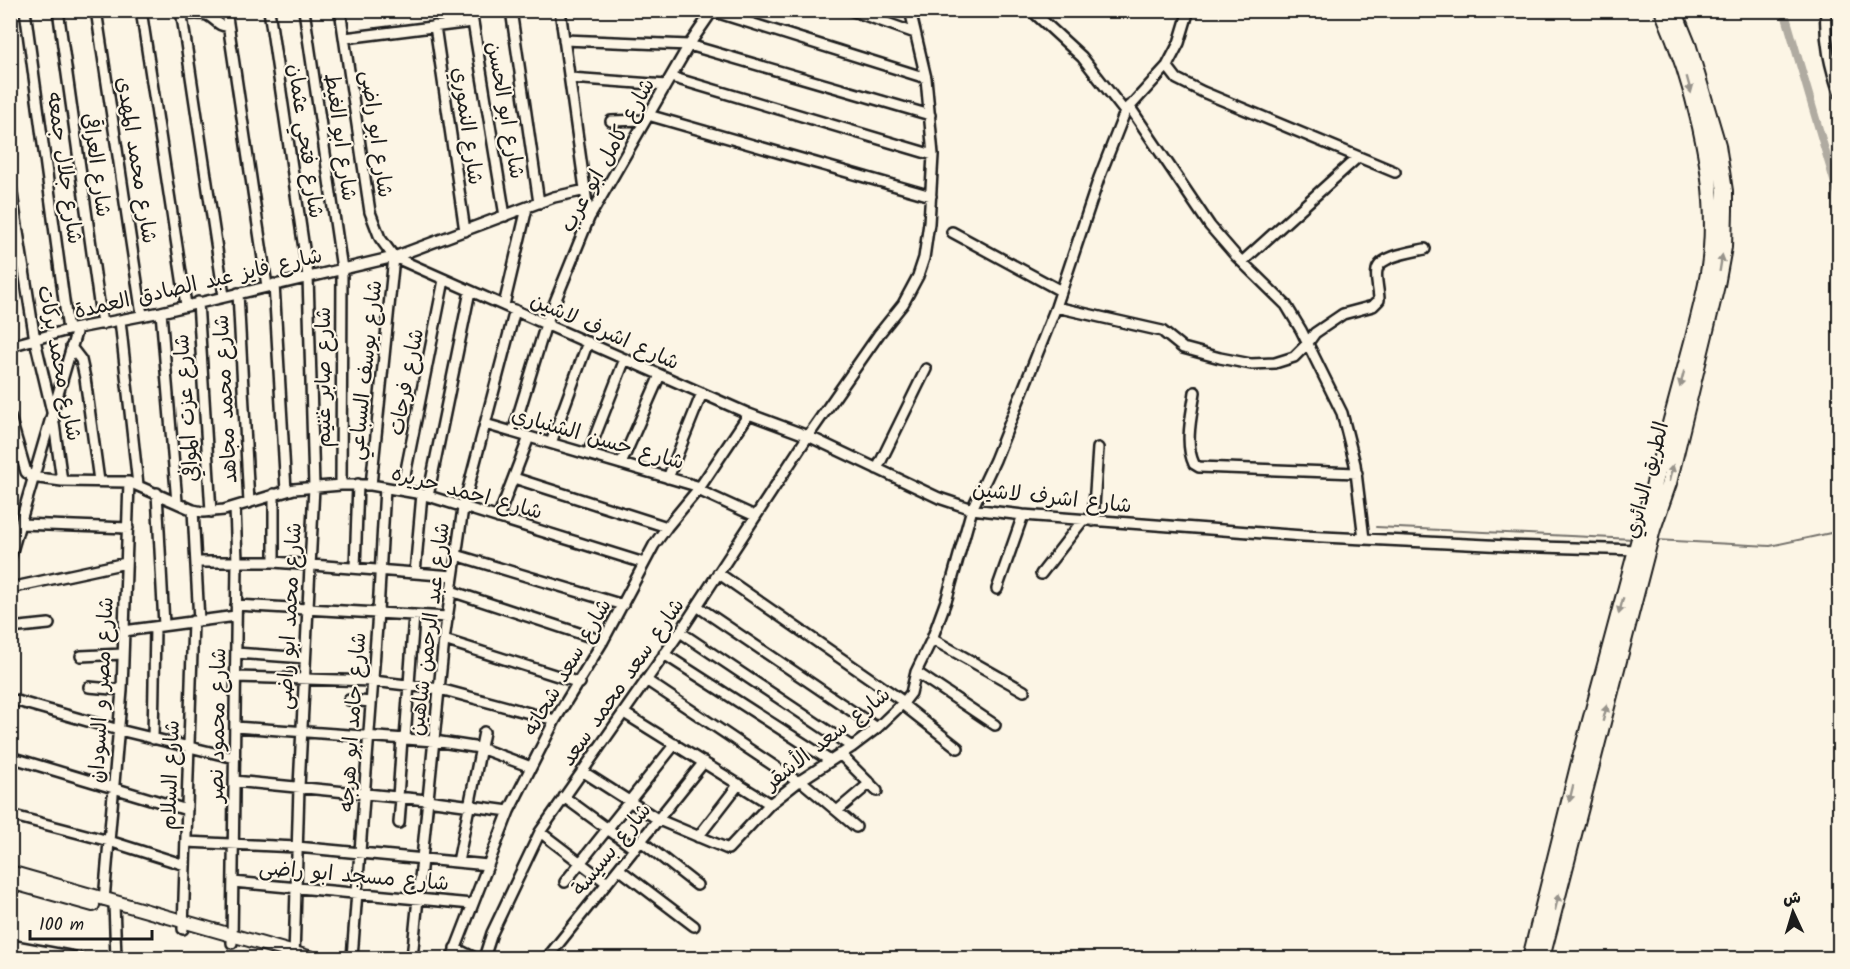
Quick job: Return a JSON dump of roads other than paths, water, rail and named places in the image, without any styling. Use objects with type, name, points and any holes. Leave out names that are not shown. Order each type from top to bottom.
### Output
[{"type":"main road","name":"الطريق الدائري","points":[[1662,10],[1685,53]]},
{"type":"main road","name":"الطريق الدائري","points":[[1542,958],[1648,528],[1669,483],[1717,285],[1724,247],[1725,200],[1718,145],[1685,53],[1674,10]]},
{"type":"main road","name":"الطريق الدائري","points":[[1530,958],[1575,778],[1643,550]]},
{"type":"street","name":"شارع جلال جمعه","points":[[25,10],[73,330]]},
{"type":"street","name":"شارع العراقى","points":[[58,10],[102,324]]},
{"type":"street","name":"شارع محمد المهدى","points":[[96,10],[142,315]]},
{"type":"street","points":[[141,10],[186,305]]},
{"type":"street","points":[[226,10],[271,285],[285,490]]},
{"type":"street","name":"شارع فتحي عثمان","points":[[269,10],[308,276]]},
{"type":"street","name":"شارع ابو الغيط","points":[[304,10],[342,269]]},
{"type":"street","name":"شارع ابو راضى","points":[[340,10],[370,212],[380,237],[394,257]]},
{"type":"street","name":"شارع ابو الحسن","points":[[471,10],[505,216]]},
{"type":"street","points":[[511,10],[539,203]]},
{"type":"street","points":[[560,10],[589,218]]},
{"type":"street","points":[[850,10],[915,33]]},
{"type":"street","name":"شارع سعد محمد سعد","points":[[484,958],[492,933],[540,832],[680,632],[808,436],[879,334],[903,304],[918,276],[924,258],[933,155],[927,78],[910,10]]},
{"type":"street","points":[[1031,10],[1082,57],[1127,109],[1210,226],[1242,262],[1286,305],[1342,413],[1357,473],[1364,539]]},
{"type":"street","points":[[1127,109],[1167,66],[1179,43],[1189,10]]},
{"type":"street","points":[[1826,10],[1825,36],[1839,95]]},
{"type":"street","points":[[712,11],[927,78]]},
{"type":"street","name":"شارع كامل ابو عرب","points":[[513,432],[546,324],[589,218],[689,45],[712,11]]},
{"type":"street","points":[[224,296],[181,13],[206,15],[213,18],[220,26],[228,26]]},
{"type":"street","points":[[345,38],[472,22]]},
{"type":"street","name":"شارع النموري","points":[[435,27],[465,231]]},
{"type":"street","points":[[564,40],[689,45],[930,115]]},
{"type":"street","points":[[1167,66],[1177,79],[1203,92],[1395,172]]},
{"type":"street","points":[[570,78],[669,81],[933,155]]},
{"type":"street","name":"شارع سعد الأشقر","points":[[698,837],[724,849],[730,848],[770,804],[799,781],[877,728],[903,703],[915,683],[916,672],[932,639],[947,598],[972,509],[995,460],[1056,308],[1099,178],[1127,109]]},
{"type":"street","points":[[611,121],[647,117],[931,196]]},
{"type":"street","points":[[1242,262],[1358,156]]},
{"type":"street","name":"شارع محمد بركات","points":[[10,181],[35,340],[53,416],[62,481]]},
{"type":"street","name":"شارع فايز عبد الصادق العمدة","points":[[10,346],[394,257],[539,203],[586,190]]},
{"type":"street","points":[[504,306],[527,208]]},
{"type":"street","points":[[952,232],[1061,291]]},
{"type":"street","points":[[1056,308],[1162,331],[1184,348],[1220,358],[1251,364],[1275,363],[1294,357],[1308,344],[1315,333],[1343,314],[1373,306],[1378,300],[1378,267],[1384,261],[1425,249]]},
{"type":"street","name":"شارع اشرف لاشين","points":[[394,257],[749,414],[808,436],[939,498],[972,509],[1093,521],[1364,539],[1643,550]]},
{"type":"street","name":"شارع يوسف السباعي","points":[[371,485],[394,257]]},
{"type":"street","name":"شارع صابر غنيم","points":[[340,485],[342,269]]},
{"type":"street","name":"شارع محمد ابو راضى","points":[[291,957],[314,487],[308,276]]},
{"type":"street","name":"شارع فرحات","points":[[402,490],[444,280]]},
{"type":"street","points":[[415,573],[425,495],[470,291]]},
{"type":"street","name":"شارع محمد مجاهد","points":[[238,293],[249,503]]},
{"type":"street","name":"شارع عزت الموافي","points":[[198,302],[211,512]]},
{"type":"street","name":"شارع عبد الرحمن شاهين","points":[[412,958],[444,640],[463,507],[515,310]]},
{"type":"street","points":[[161,312],[177,502]]},
{"type":"street","name":"شارع مصر و السودان","points":[[116,958],[109,842],[122,690],[128,528],[134,483],[120,320]]},
{"type":"street","points":[[10,558],[53,416],[71,347],[73,330]]},
{"type":"street","points":[[551,443],[588,342]]},
{"type":"street","points":[[71,347],[81,360],[85,378],[99,481]]},
{"type":"street","points":[[588,454],[626,359]]},
{"type":"street","points":[[877,469],[926,369]]},
{"type":"street","points":[[621,464],[660,375]]},
{"type":"street","points":[[1195,392],[1190,426],[1190,450],[1194,464],[1199,467],[1357,473]]},
{"type":"street","points":[[668,478],[702,393]]},
{"type":"street","name":"شارع سعد شحاته","points":[[452,958],[509,811],[555,720],[580,683],[644,563],[667,527],[699,489],[749,414]]},
{"type":"street","points":[[10,417],[26,472],[34,478]]},
{"type":"street","name":"شارع حسن الشنباري","points":[[485,424],[668,478],[699,489],[755,516]]},
{"type":"street","points":[[498,518],[529,437]]},
{"type":"street","points":[[1093,521],[1098,448]]},
{"type":"street","name":"شارع احمد حريره","points":[[34,478],[134,483],[193,510],[211,512],[249,503],[285,490],[371,485],[425,495],[644,563]]},
{"type":"street","points":[[514,478],[667,527]]},
{"type":"street","points":[[355,568],[358,484]]},
{"type":"street","name":"شارع حامد ابو هرجه","points":[[352,958],[385,488]]},
{"type":"street","points":[[153,739],[150,690],[160,626],[158,493]]},
{"type":"street","points":[[274,494],[274,562]]},
{"type":"street","name":"شارع محمود نصر","points":[[233,939],[237,561],[234,507]]},
{"type":"street","name":"شارع السلام","points":[[183,926],[196,621],[193,510]]},
{"type":"street","points":[[997,589],[1023,515]]},
{"type":"street","points":[[1041,574],[1083,520]]},
{"type":"street","points":[[21,524],[128,528]]},
{"type":"street","points":[[456,555],[623,605]]},
{"type":"street","points":[[196,562],[274,562],[453,576]]},
{"type":"street","points":[[10,588],[126,563]]},
{"type":"street","points":[[718,573],[903,703],[958,748]]},
{"type":"street","points":[[451,591],[603,641]]},
{"type":"street","points":[[697,606],[877,728]]},
{"type":"street","points":[[124,631],[196,621],[236,610],[307,609],[448,617]]},
{"type":"street","points":[[399,823],[414,615]]},
{"type":"street","points":[[10,628],[49,624]]},
{"type":"street","points":[[680,632],[852,747]]},
{"type":"street","points":[[932,639],[1024,691]]},
{"type":"street","points":[[444,640],[580,683]]},
{"type":"street","points":[[236,653],[305,658]]},
{"type":"street","points":[[81,656],[123,654]]},
{"type":"street","points":[[664,654],[829,760]]},
{"type":"street","points":[[916,672],[995,725]]},
{"type":"street","points":[[236,677],[373,681],[440,688],[555,720]]},
{"type":"street","points":[[646,680],[799,781],[856,827]]},
{"type":"street","points":[[90,687],[122,690]]},
{"type":"street","points":[[10,699],[189,749],[235,758]]},
{"type":"street","points":[[349,700],[371,702]]},
{"type":"street","points":[[624,713],[770,804]]},
{"type":"street","points":[[235,727],[434,741],[480,748],[531,766]]},
{"type":"street","points":[[458,862],[484,732]]},
{"type":"street","points":[[564,882],[675,744]]},
{"type":"street","points":[[840,754],[877,791]]},
{"type":"street","points":[[10,758],[187,810]]},
{"type":"street","name":"شارع بسيسة","points":[[547,958],[704,762]]},
{"type":"street","points":[[582,771],[659,820],[698,837],[739,784]]},
{"type":"street","points":[[234,781],[427,800],[509,811]]},
{"type":"street","points":[[837,811],[870,783]]},
{"type":"street","points":[[564,797],[607,829],[638,845],[697,885]]},
{"type":"street","points":[[10,815],[185,865]]},
{"type":"street","points":[[540,832],[607,883]]},
{"type":"street","points":[[186,842],[297,847],[488,865]]},
{"type":"street","points":[[619,868],[694,926]]},
{"type":"street","points":[[10,872],[291,957],[312,958]]},
{"type":"street","points":[[10,882],[111,904]]},
{"type":"street","name":"شارع مسجد ابو راضى","points":[[233,882],[417,897],[472,904]]},
{"type":"street","points":[[10,945],[35,954],[80,958]]},
{"type":"street","points":[[455,948],[476,958]]},
{"type":"waterway","points":[[1784,10],[1840,201]]},
{"type":"waterway","points":[[1376,527],[1634,539]]},
{"type":"waterway","points":[[1655,540],[1770,546],[1840,531]]}]
